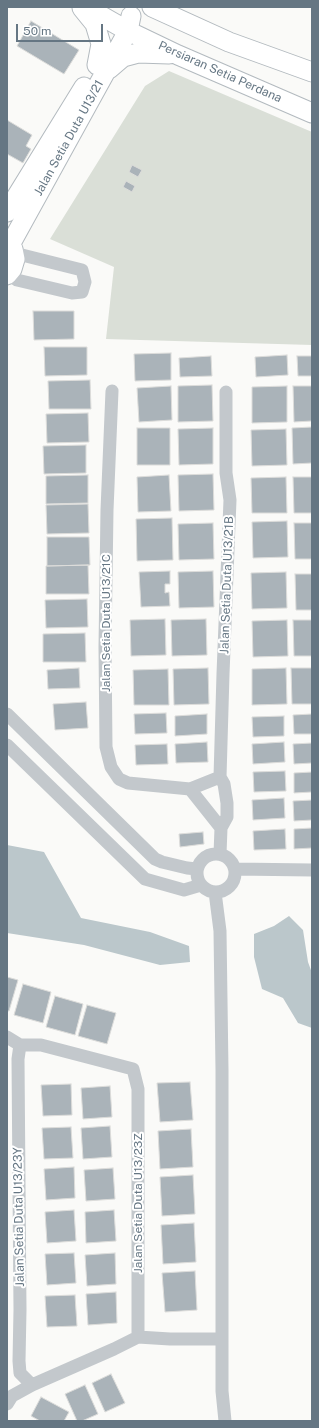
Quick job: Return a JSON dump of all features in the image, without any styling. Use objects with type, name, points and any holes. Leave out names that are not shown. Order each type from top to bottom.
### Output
[{"type":"main road","points":[[81,7],[95,24],[101,44],[102,68],[123,56],[138,53],[178,55]]},
{"type":"main road","name":"Persiaran Setia Perdana","points":[[86,7],[126,21],[178,55],[312,112]]},
{"type":"main road","points":[[152,7],[229,42],[312,72]]},
{"type":"main road","points":[[126,21],[155,20],[212,44],[263,54]]},
{"type":"main road","name":"Jalan Setia Duta U13/21","points":[[8,274],[14,264],[11,247],[126,21]]},
{"type":"main road","name":"Jalan Setia Duta U13/21","points":[[7,212],[102,68]]},
{"type":"street","points":[[8,274],[17,280],[72,293],[82,292],[85,282],[82,270],[11,247]]},
{"type":"street","name":"Jalan Setia Duta U13/21C","points":[[112,392],[107,525],[106,746],[111,767],[119,779],[128,783],[190,789]]},
{"type":"street","name":"Jalan Setia Duta U13/21B","points":[[220,854],[221,828],[227,817],[227,802],[224,784],[220,777],[230,500],[226,473],[226,392]]},
{"type":"street","points":[[7,714],[155,859],[187,868],[197,869]]},
{"type":"street","points":[[7,745],[145,880],[184,890],[201,885]]},
{"type":"street","points":[[220,777],[190,789],[221,828]]},
{"type":"street","points":[[214,854],[220,854],[230,859],[235,870],[235,876],[230,886],[221,892],[210,892],[201,885],[197,875],[197,869],[203,859],[214,854]]},
{"type":"street","points":[[235,870],[312,870]]},
{"type":"street","points":[[215,892],[220,931],[223,1252],[222,1391],[225,1421]]},
{"type":"street","points":[[7,1037],[20,1045]]},
{"type":"street","name":"Jalan Setia Duta U13/23Z","points":[[20,1045],[41,1045],[133,1069],[138,1089],[138,1337]]},
{"type":"street","name":"Jalan Setia Duta U13/23Y","points":[[20,1045],[18,1059],[19,1361],[20,1373],[32,1385]]},
{"type":"street","points":[[7,1404],[12,1396],[32,1385],[138,1337],[170,1339],[222,1338]]},
{"type":"shaded area","points":[[169,71],[312,132],[312,345],[106,339],[114,267],[50,239],[145,86]]},
{"type":"shaded area","points":[[7,845],[44,852],[81,918],[150,932],[189,946],[190,962],[160,965],[84,945],[7,933]]},
{"type":"shaded area","points":[[289,916],[303,930],[308,962],[312,973],[312,1028],[298,1023],[283,998],[262,989],[254,957],[254,934],[274,926]]},
{"type":"building","points":[[31,21],[79,50],[64,74],[17,46]]},
{"type":"building","points":[[7,120],[32,135],[26,146],[31,149],[23,163],[7,154]]},
{"type":"building","points":[[132,165],[142,170],[138,177],[129,172]]},
{"type":"building","points":[[126,181],[135,186],[132,192],[123,187]]},
{"type":"building","points":[[33,311],[74,311],[74,339],[34,340]]},
{"type":"building","points":[[44,347],[87,347],[87,375],[45,376]]},
{"type":"building","points":[[171,353],[171,380],[135,381],[134,354]]},
{"type":"building","points":[[287,355],[288,375],[256,377],[255,357]]},
{"type":"building","points":[[211,356],[212,376],[180,377],[179,358]]},
{"type":"building","points":[[297,356],[312,356],[312,376],[298,376]]},
{"type":"building","points":[[90,380],[91,409],[49,409],[48,381]]},
{"type":"building","points":[[212,385],[213,421],[178,422],[178,386]]},
{"type":"building","points":[[171,386],[172,420],[139,422],[137,388]]},
{"type":"building","points":[[287,386],[287,422],[252,423],[252,387]]},
{"type":"building","points":[[293,386],[312,386],[312,421],[294,422]]},
{"type":"building","points":[[88,413],[89,442],[47,443],[46,414]]},
{"type":"building","points":[[312,427],[312,463],[293,464],[292,428]]},
{"type":"building","points":[[137,428],[170,428],[170,465],[137,465]]},
{"type":"building","points":[[213,428],[213,464],[179,465],[178,429]]},
{"type":"building","points":[[286,429],[287,465],[252,466],[251,430]]},
{"type":"building","points":[[86,445],[86,473],[44,474],[43,446]]},
{"type":"building","points":[[213,474],[214,510],[179,511],[178,475]]},
{"type":"building","points":[[88,475],[88,503],[46,504],[46,476]]},
{"type":"building","points":[[169,475],[171,511],[138,512],[137,477]]},
{"type":"building","points":[[286,477],[287,513],[252,513],[251,478]]},
{"type":"building","points":[[293,477],[312,477],[312,513],[294,513]]},
{"type":"building","points":[[88,504],[89,533],[47,534],[46,505]]},
{"type":"building","points":[[172,518],[173,560],[137,561],[136,519]]},
{"type":"building","points":[[287,521],[288,557],[253,558],[252,522]]},
{"type":"building","points":[[213,523],[214,559],[179,560],[178,524]]},
{"type":"building","points":[[294,523],[312,523],[312,559],[295,559]]},
{"type":"building","points":[[47,537],[89,537],[90,565],[47,566]]},
{"type":"building","points":[[88,565],[89,594],[46,594],[46,566]]},
{"type":"building","points":[[170,571],[170,584],[165,584],[165,593],[169,592],[170,606],[141,607],[139,572]]},
{"type":"building","points":[[213,571],[214,607],[179,608],[178,572]]},
{"type":"building","points":[[286,572],[287,608],[252,609],[251,573]]},
{"type":"building","points":[[295,574],[312,574],[312,610],[296,610]]},
{"type":"building","points":[[87,599],[88,627],[46,628],[45,600]]},
{"type":"building","points":[[165,619],[166,655],[131,656],[130,620]]},
{"type":"building","points":[[206,619],[207,655],[172,656],[171,620]]},
{"type":"building","points":[[287,620],[288,656],[253,657],[252,621]]},
{"type":"building","points":[[293,620],[312,620],[312,656],[294,656]]},
{"type":"building","points":[[85,633],[86,662],[43,662],[43,634]]},
{"type":"building","points":[[79,668],[80,688],[48,689],[47,670]]},
{"type":"building","points":[[208,668],[209,704],[174,705],[173,669]]},
{"type":"building","points":[[286,668],[287,704],[252,705],[252,669]]},
{"type":"building","points":[[291,668],[312,668],[312,704],[292,704]]},
{"type":"building","points":[[168,669],[169,705],[134,705],[133,670]]},
{"type":"building","points":[[86,702],[88,728],[55,730],[53,704]]},
{"type":"building","points":[[166,713],[167,733],[135,734],[134,714]]},
{"type":"building","points":[[207,714],[207,734],[175,736],[175,716]]},
{"type":"building","points":[[312,714],[312,734],[294,734],[293,715]]},
{"type":"building","points":[[284,716],[284,736],[253,737],[252,717]]},
{"type":"building","points":[[207,742],[208,762],[176,763],[175,744]]},
{"type":"building","points":[[284,742],[285,762],[253,764],[252,744]]},
{"type":"building","points":[[312,743],[312,763],[294,764],[293,744]]},
{"type":"building","points":[[167,744],[168,764],[136,765],[135,745]]},
{"type":"building","points":[[285,771],[286,791],[254,792],[253,772]]},
{"type":"building","points":[[312,772],[312,792],[294,793],[294,773]]},
{"type":"building","points":[[284,798],[285,818],[253,820],[252,800]]},
{"type":"building","points":[[312,800],[312,820],[294,821],[293,801]]},
{"type":"building","points":[[312,828],[312,848],[294,849],[294,829]]},
{"type":"building","points":[[285,829],[286,849],[254,850],[253,831]]},
{"type":"building","points":[[203,832],[204,844],[180,847],[179,834]]},
{"type":"building","points":[[7,977],[18,980],[9,1011],[7,1011]]},
{"type":"building","points":[[23,984],[51,992],[43,1023],[14,1015]]},
{"type":"building","points":[[55,996],[83,1004],[75,1035],[46,1027]]},
{"type":"building","points":[[87,1005],[116,1013],[107,1044],[78,1036]]},
{"type":"building","points":[[190,1082],[193,1120],[160,1122],[157,1083]]},
{"type":"building","points":[[71,1084],[72,1115],[43,1116],[41,1085]]},
{"type":"building","points":[[110,1086],[112,1117],[83,1119],[81,1088]]},
{"type":"building","points":[[110,1126],[112,1157],[83,1159],[81,1128]]},
{"type":"building","points":[[71,1127],[73,1158],[44,1159],[42,1128]]},
{"type":"building","points":[[191,1129],[193,1167],[160,1169],[158,1131]]},
{"type":"building","points":[[74,1167],[75,1198],[46,1200],[44,1169]]},
{"type":"building","points":[[113,1168],[115,1199],[86,1201],[84,1170]]},
{"type":"building","points":[[193,1175],[195,1214],[162,1216],[160,1177]]},
{"type":"building","points":[[74,1210],[76,1241],[47,1243],[45,1212]]},
{"type":"building","points":[[114,1210],[116,1241],[86,1243],[85,1212]]},
{"type":"building","points":[[194,1223],[196,1262],[163,1264],[161,1225]]},
{"type":"building","points":[[74,1253],[76,1283],[47,1285],[45,1254]]},
{"type":"building","points":[[115,1253],[116,1284],[87,1286],[85,1255]]},
{"type":"building","points":[[195,1271],[197,1310],[165,1312],[162,1273]]},
{"type":"building","points":[[116,1292],[117,1323],[88,1325],[86,1294]]},
{"type":"building","points":[[75,1295],[77,1326],[47,1327],[45,1296]]},
{"type":"building","points":[[111,1374],[125,1403],[105,1412],[92,1383]]},
{"type":"building","points":[[85,1385],[98,1414],[82,1421],[77,1421],[65,1394]]},
{"type":"building","points":[[41,1397],[69,1412],[64,1421],[40,1421],[31,1416]]}]
